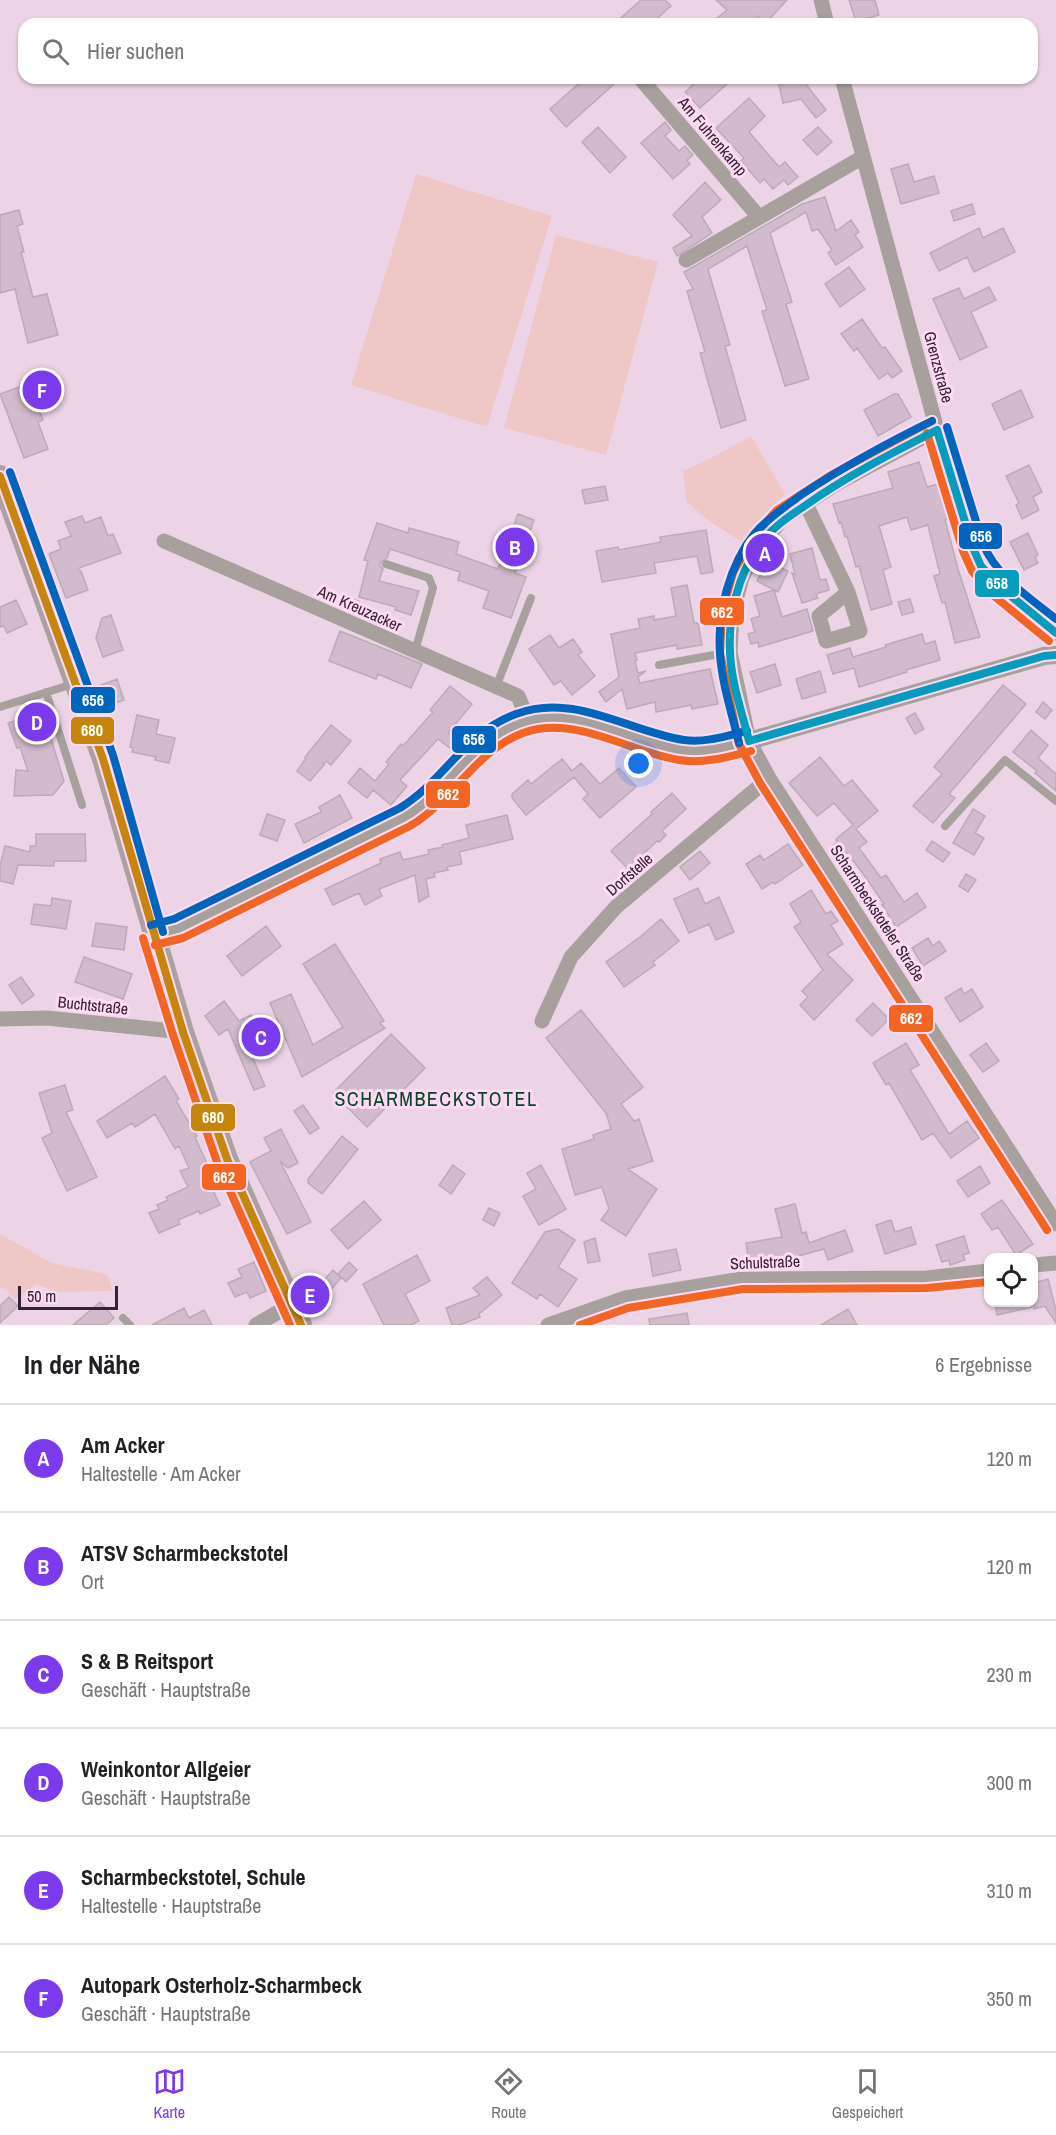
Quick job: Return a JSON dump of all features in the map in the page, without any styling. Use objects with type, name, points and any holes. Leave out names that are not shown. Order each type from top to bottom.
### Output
[{"type":"main road","points":[[0,476],[8,514],[76,684],[113,792],[183,1032],[227,1159],[297,1315]]},
{"type":"street","points":[[820,0],[825,18]]},
{"type":"street","name":"Am Fuhrenkamp","points":[[645,84],[759,217]]},
{"type":"street","name":"Grenzstraße","points":[[844,84],[937,430],[973,548],[981,566],[1001,588],[1056,633]]},
{"type":"street","points":[[686,260],[863,158]]},
{"type":"street","name":"Scharmbeckstoteler Straße","points":[[937,430],[846,478],[784,518],[759,545],[742,578],[732,614],[730,652],[732,667],[749,741],[770,778],[1056,1224]]},
{"type":"street","points":[[806,504],[848,592]]},
{"type":"street","name":"Am Kreuzacker","points":[[164,541],[519,696],[528,720]]},
{"type":"street","points":[[153,935],[188,924],[399,820],[423,805],[482,745],[495,735],[528,720],[546,717],[580,719],[683,750],[713,750],[1056,655]]},
{"type":"street","name":"Dorfstelle","points":[[542,1022],[571,957],[616,907],[770,778]]},
{"type":"street","name":"Buchtstraße","points":[[0,1019],[47,1018],[183,1032]]},
{"type":"street","points":[[1038,1265],[1056,1263]]},
{"type":"street","name":"Schulstraße","points":[[548,1325],[625,1298],[742,1279],[927,1278],[984,1271]]},
{"type":"street","points":[[256,1325],[297,1315]]},
{"type":"lane","points":[[386,564],[429,578],[432,584],[433,588],[415,651]]},
{"type":"lane","points":[[496,687],[531,598]]},
{"type":"lane","points":[[659,665],[730,652]]},
{"type":"lane","points":[[0,706],[76,684]]},
{"type":"lane","points":[[46,692],[82,805]]},
{"type":"lane","points":[[945,826],[1005,760],[1056,801]]},
{"type":"lane","points":[[123,1318],[130,1325]]},
{"type":"shaded area","points":[[416,174],[552,216],[487,427],[351,385]]},
{"type":"shaded area","points":[[556,235],[658,262],[606,455],[504,428]]},
{"type":"shaded area","points":[[751,436],[785,494],[739,540],[712,523],[687,502],[683,471]]},
{"type":"shaded area","points":[[0,1234],[52,1263],[107,1274],[113,1291],[59,1292],[36,1284],[15,1300],[6,1289],[0,1288]]},
{"type":"building","points":[[641,0],[665,0],[671,6],[658,18],[621,18]]},
{"type":"building","points":[[716,0],[787,0],[771,18],[757,16],[755,18],[717,18],[727,10]]},
{"type":"building","points":[[849,0],[875,0],[879,15],[855,18]]},
{"type":"building","points":[[578,84],[614,84],[566,127],[550,109]]},
{"type":"building","points":[[694,84],[727,84],[700,108],[685,92]]},
{"type":"building","points":[[779,84],[806,84],[826,110],[816,118],[801,99],[783,103]]},
{"type":"building","points":[[749,98],[765,116],[749,132],[779,167],[785,162],[798,177],[788,185],[784,180],[773,189],[764,179],[760,183],[741,161],[744,158],[716,128]]},
{"type":"building","points":[[665,122],[671,130],[665,136],[679,151],[685,146],[693,155],[687,160],[690,164],[673,179],[641,143]]},
{"type":"building","points":[[598,127],[626,157],[610,173],[582,142]]},
{"type":"building","points":[[818,127],[832,142],[817,155],[803,140]]},
{"type":"building","points":[[908,164],[914,182],[934,176],[939,193],[901,204],[891,169]]},
{"type":"building","points":[[705,182],[721,200],[702,217],[712,233],[677,256],[673,248],[692,236],[673,215]]},
{"type":"building","points":[[825,197],[836,231],[851,220],[859,232],[855,235],[863,247],[836,265],[828,253],[832,250],[818,229],[812,231],[806,212],[770,233],[792,302],[786,304],[809,379],[785,386],[762,311],[767,310],[747,246],[708,269],[730,345],[725,346],[746,420],[721,428],[700,353],[705,352],[687,291],[693,289],[684,272],[802,204]]},
{"type":"building","points":[[972,204],[975,214],[954,221],[951,211]]},
{"type":"building","points":[[19,210],[23,224],[17,226],[24,252],[21,252],[33,297],[47,294],[58,335],[28,343],[15,289],[0,293],[0,215]]},
{"type":"building","points":[[979,228],[983,238],[1003,228],[1015,252],[974,272],[967,257],[939,271],[930,253]]},
{"type":"building","points":[[849,267],[865,289],[840,307],[825,284]]},
{"type":"building","points":[[989,287],[996,300],[971,312],[987,347],[960,360],[933,299],[959,288],[964,299]]},
{"type":"building","points":[[862,319],[882,348],[885,347],[902,371],[892,378],[888,373],[879,379],[857,348],[854,351],[841,334]]},
{"type":"building","points":[[36,381],[43,401],[37,404],[43,420],[38,422],[48,449],[24,458],[0,394]]},
{"type":"building","points":[[1021,390],[1033,417],[1004,430],[992,404]]},
{"type":"building","points":[[898,394],[911,417],[878,436],[864,410]]},
{"type":"building","points":[[919,462],[927,487],[938,484],[958,569],[980,637],[955,643],[945,602],[942,603],[934,576],[940,574],[928,525],[911,530],[907,517],[879,526],[891,567],[883,570],[892,604],[871,610],[859,566],[856,567],[847,536],[845,537],[841,522],[839,523],[833,504],[893,488],[888,472]]},
{"type":"building","points":[[1029,465],[1042,492],[1033,497],[1039,510],[1022,519],[1016,505],[1019,503],[1006,476]]},
{"type":"building","points":[[605,486],[608,500],[585,504],[582,490]]},
{"type":"building","points":[[518,514],[534,520],[515,573],[526,577],[511,618],[483,608],[489,591],[458,580],[460,572],[390,549],[387,558],[381,562],[380,566],[383,569],[379,581],[419,591],[411,615],[395,610],[396,607],[359,597],[368,561],[364,560],[377,523],[408,533],[409,528],[459,542],[456,554],[498,569]]},
{"type":"building","points":[[82,516],[85,523],[101,517],[108,536],[113,534],[121,553],[79,568],[88,590],[66,598],[49,554],[61,549],[58,541],[71,536],[65,522]]},
{"type":"building","points":[[706,530],[713,572],[701,574],[697,556],[654,563],[656,573],[602,582],[596,551],[618,547],[619,550],[661,542],[660,537]]},
{"type":"building","points":[[1028,533],[1038,555],[1035,557],[1038,563],[1024,570],[1010,542]]},
{"type":"building","points":[[812,548],[820,580],[826,579],[829,590],[816,594],[818,598],[802,603],[792,573],[795,575],[790,554]]},
{"type":"building","points":[[767,561],[788,571],[778,592],[757,581]]},
{"type":"building","points":[[687,585],[694,623],[698,623],[702,645],[677,649],[677,645],[635,653],[638,673],[646,671],[638,677],[640,683],[710,669],[718,704],[692,709],[691,705],[656,712],[655,702],[627,709],[622,689],[606,702],[599,692],[619,677],[611,634],[640,628],[638,619],[654,616],[654,620],[676,616],[671,588]]},
{"type":"building","points":[[774,590],[782,617],[807,609],[813,631],[759,647],[758,642],[751,644],[748,634],[755,632],[751,619],[760,616],[754,596]]},
{"type":"building","points":[[347,598],[359,601],[355,613],[343,609]]},
{"type":"building","points":[[910,599],[914,612],[902,615],[898,602]]},
{"type":"building","points":[[16,600],[27,624],[7,633],[4,626],[0,627],[0,607]]},
{"type":"building","points":[[111,615],[123,650],[103,657],[96,638],[102,618]]},
{"type":"building","points":[[340,631],[422,664],[411,688],[378,674],[376,679],[329,661]]},
{"type":"building","points":[[922,634],[925,644],[935,641],[940,660],[859,687],[854,668],[833,674],[827,655],[850,648],[853,657]]},
{"type":"building","points":[[550,635],[559,648],[573,639],[582,652],[578,655],[595,676],[572,695],[561,681],[554,685],[529,649]]},
{"type":"building","points":[[775,664],[781,685],[757,693],[750,672]]},
{"type":"building","points":[[820,671],[826,692],[802,699],[796,679]]},
{"type":"building","points":[[117,679],[124,700],[108,706],[101,685]]},
{"type":"building","points":[[1003,685],[1026,704],[949,794],[955,798],[933,823],[913,806],[942,774],[934,767]]},
{"type":"building","points":[[450,686],[472,704],[448,733],[458,740],[451,749],[438,739],[400,780],[407,786],[391,805],[373,790],[367,798],[348,783],[360,768],[375,781],[389,764],[386,762],[433,712],[430,710]]},
{"type":"building","points":[[1043,702],[1052,710],[1045,719],[1036,712]]},
{"type":"building","points":[[43,712],[64,781],[53,795],[14,796],[16,770],[28,771],[20,747],[17,748],[8,723]]},
{"type":"building","points":[[915,713],[924,729],[915,734],[906,718]]},
{"type":"building","points":[[137,715],[159,720],[156,734],[175,738],[169,763],[155,760],[156,757],[132,752],[133,748],[130,747]]},
{"type":"building","points":[[331,725],[351,741],[331,765],[326,761],[324,764],[322,762],[324,765],[310,781],[297,771],[305,757]]},
{"type":"building","points":[[1031,730],[1048,745],[1038,758],[1056,774],[1056,791],[1035,773],[1037,771],[1013,752]]},
{"type":"building","points":[[820,757],[844,786],[852,780],[878,811],[856,829],[867,842],[859,848],[881,878],[886,875],[904,902],[917,893],[926,907],[896,927],[882,905],[884,904],[847,853],[842,858],[832,846],[837,842],[836,839],[853,825],[834,803],[817,816],[789,783]]},
{"type":"building","points":[[562,759],[572,771],[581,763],[600,784],[619,768],[636,787],[600,818],[583,799],[588,794],[574,777],[526,815],[512,798],[512,794],[528,780],[531,784]]},
{"type":"building","points":[[672,793],[686,809],[662,831],[666,835],[628,869],[611,851]]},
{"type":"building","points":[[340,795],[352,818],[304,843],[295,824],[321,812],[319,807]]},
{"type":"building","points":[[973,809],[985,816],[975,833],[984,838],[974,855],[953,843]]},
{"type":"building","points":[[267,814],[285,820],[277,841],[260,835]]},
{"type":"building","points":[[507,815],[513,839],[459,852],[462,864],[447,867],[448,870],[434,873],[435,877],[426,879],[429,896],[419,902],[415,875],[379,889],[382,896],[365,905],[359,893],[333,905],[325,889],[381,863],[380,859],[400,852],[403,860],[429,854],[428,850],[469,838],[466,825]]},
{"type":"building","points":[[36,834],[85,834],[86,861],[54,861],[54,866],[18,865],[13,884],[0,881],[0,866],[5,846],[30,852],[30,846],[36,846]]},
{"type":"building","points":[[932,841],[950,853],[943,862],[926,850]]},
{"type":"building","points":[[788,844],[803,865],[775,884],[773,882],[762,889],[746,864],[760,855],[764,860]]},
{"type":"building","points":[[700,851],[710,863],[690,880],[680,867]]},
{"type":"building","points":[[966,874],[976,880],[968,892],[959,886]]},
{"type":"building","points":[[698,888],[705,904],[719,897],[734,932],[716,940],[709,924],[689,933],[674,899]]},
{"type":"building","points":[[811,890],[826,914],[831,911],[838,921],[831,925],[843,944],[827,954],[853,980],[814,1020],[800,1005],[808,997],[802,991],[823,970],[794,927],[801,922],[790,904]]},
{"type":"building","points":[[52,898],[71,901],[66,929],[31,924],[34,904],[51,906]]},
{"type":"building","points":[[661,919],[679,941],[653,962],[655,965],[624,987],[606,962]]},
{"type":"building","points":[[96,923],[127,927],[124,950],[92,946]]},
{"type":"building","points":[[266,926],[281,946],[242,976],[227,956]]},
{"type":"building","points":[[928,938],[933,946],[939,941],[946,951],[923,966],[912,948]]},
{"type":"building","points":[[335,944],[384,1021],[380,1023],[385,1028],[302,1077],[270,1003],[291,994],[313,1045],[343,1027],[303,964]]},
{"type":"building","points":[[84,957],[132,974],[123,999],[75,982]]},
{"type":"building","points":[[21,977],[34,995],[22,1004],[9,985]]},
{"type":"building","points":[[961,988],[964,994],[972,989],[983,1007],[960,1022],[945,998]]},
{"type":"building","points":[[224,1001],[239,1021],[251,1015],[260,1032],[245,1040],[265,1086],[254,1090],[228,1029],[219,1035],[205,1016]]},
{"type":"building","points":[[873,1003],[889,1019],[872,1036],[856,1020]]},
{"type":"building","points":[[581,1010],[643,1087],[621,1104],[634,1121],[639,1119],[653,1161],[628,1169],[657,1189],[626,1236],[601,1220],[609,1209],[602,1187],[575,1195],[562,1149],[594,1139],[593,1135],[611,1129],[606,1113],[546,1038]]},
{"type":"building","points":[[391,1034],[425,1068],[367,1127],[333,1093]]},
{"type":"building","points":[[906,1043],[919,1065],[910,1070],[949,1134],[967,1121],[979,1138],[951,1158],[933,1133],[922,1140],[889,1083],[886,1085],[873,1063]]},
{"type":"building","points":[[986,1043],[999,1061],[983,1072],[970,1055]]},
{"type":"building","points":[[165,1076],[179,1099],[176,1101],[197,1136],[195,1137],[217,1186],[212,1188],[220,1205],[178,1220],[180,1224],[159,1233],[149,1213],[159,1209],[157,1205],[168,1200],[166,1197],[188,1187],[180,1171],[189,1168],[179,1146],[175,1149],[155,1114],[135,1127],[132,1123],[107,1138],[97,1121]]},
{"type":"building","points":[[65,1085],[73,1110],[66,1112],[97,1177],[67,1191],[42,1138],[52,1133],[39,1093]]},
{"type":"building","points":[[303,1105],[319,1128],[310,1134],[294,1111]]},
{"type":"building","points":[[281,1129],[298,1163],[288,1168],[280,1161],[311,1222],[287,1234],[250,1162],[271,1151],[264,1138]]},
{"type":"building","points":[[342,1136],[358,1149],[322,1194],[308,1183],[308,1179]]},
{"type":"building","points":[[453,1165],[465,1174],[451,1194],[439,1185]]},
{"type":"building","points":[[541,1165],[566,1209],[539,1225],[523,1196],[536,1189],[527,1173]]},
{"type":"building","points":[[980,1166],[990,1183],[968,1197],[957,1181]]},
{"type":"building","points":[[1002,1200],[1033,1244],[1019,1253],[1015,1253],[998,1227],[992,1230],[981,1214]]},
{"type":"building","points":[[364,1201],[381,1220],[348,1249],[331,1230]]},
{"type":"building","points":[[795,1204],[802,1233],[806,1232],[809,1243],[845,1230],[853,1251],[828,1260],[824,1249],[787,1259],[787,1256],[749,1263],[746,1243],[782,1237],[775,1209]]},
{"type":"building","points":[[489,1208],[500,1213],[494,1226],[483,1220]]},
{"type":"building","points":[[891,1220],[895,1232],[911,1227],[916,1244],[885,1254],[876,1225]]},
{"type":"building","points":[[558,1229],[575,1240],[558,1267],[577,1279],[558,1307],[540,1294],[537,1299],[512,1283],[545,1232]]},
{"type":"building","points":[[964,1236],[969,1253],[963,1255],[965,1260],[950,1265],[949,1260],[942,1262],[936,1245]]},
{"type":"building","points":[[595,1238],[600,1261],[588,1263],[584,1242]]},
{"type":"building","points":[[676,1249],[681,1270],[653,1276],[649,1254]]},
{"type":"building","points":[[417,1255],[430,1281],[405,1294],[419,1321],[411,1325],[384,1325],[363,1284]]},
{"type":"building","points":[[254,1262],[266,1291],[250,1298],[247,1292],[235,1297],[228,1283],[242,1277],[238,1269]]},
{"type":"building","points":[[349,1262],[357,1270],[346,1282],[338,1274]]},
{"type":"building","points":[[333,1270],[341,1278],[325,1296],[317,1288]]},
{"type":"building","points":[[487,1277],[502,1295],[479,1314],[480,1317],[459,1325],[452,1325],[446,1308],[480,1295],[473,1288]]},
{"type":"building","points":[[1048,1279],[1056,1310],[1056,1323],[1045,1306],[1034,1309],[1038,1307],[1038,1282]]},
{"type":"building","points":[[9,1297],[18,1306],[0,1323],[0,1306]]},
{"type":"building","points":[[100,1302],[114,1318],[106,1325],[73,1325]]},
{"type":"building","points":[[996,1307],[1032,1307],[997,1315]]},
{"type":"building","points":[[184,1308],[189,1318],[204,1310],[212,1325],[152,1325]]},
{"type":"building","points":[[848,1309],[857,1325],[821,1325]]},
{"type":"building","points":[[687,1313],[689,1325],[650,1325],[649,1319]]},
{"type":"transit line","name":"662","points":[[932,421],[831,475],[777,510],[751,539],[733,573],[722,612],[720,653],[739,744],[760,783],[1047,1230]]},
{"type":"transit line","name":"656","points":[[739,743],[723,676],[720,638],[727,590],[746,546],[765,522],[801,495],[865,456],[932,421]]},
{"type":"transit line","name":"656","points":[[947,427],[983,544],[989,556],[1015,586],[1056,619]]},
{"type":"transit line","name":"658","points":[[937,430],[973,548],[981,566],[1001,588],[1056,633]]},
{"type":"transit line","name":"658","points":[[749,741],[732,674],[730,638],[736,597],[751,558],[768,535],[780,524],[822,494],[937,430]]},
{"type":"transit line","name":"662","points":[[927,433],[963,551],[972,571],[994,596],[1049,641]]},
{"type":"transit line","name":"656","points":[[10,472],[113,755],[163,932]]},
{"type":"transit line","name":"680","points":[[0,476],[103,759],[183,1032],[227,1159],[301,1325]]},
{"type":"transit line","name":"658","points":[[749,741],[1044,656],[1056,655]]},
{"type":"transit line","name":"656","points":[[151,925],[174,919],[400,808],[429,785],[482,733],[516,714],[538,708],[580,710],[663,735],[692,741],[747,731]]},
{"type":"transit line","name":"662","points":[[155,945],[183,938],[410,826],[425,816],[491,752],[506,741],[523,733],[543,728],[582,731],[660,756],[688,761],[715,759],[751,751]]},
{"type":"transit line","name":"662","points":[[143,938],[173,1035],[217,1162],[290,1325]]},
{"type":"transit line","name":"662","points":[[580,1325],[628,1308],[743,1289],[927,1288],[984,1282]]},
{"type":"place","name":"Autopark Osterholz-Scharmbeck","points":[[42,390]]},
{"type":"place","name":"ATSV Scharmbeckstotel","points":[[515,547]]},
{"type":"place","name":"Am Acker","points":[[765,553]]},
{"type":"place","name":"Weinkontor Allgeier","points":[[37,722]]},
{"type":"place","name":"S & B Reitsport","points":[[261,1037]]},
{"type":"place","name":"Scharmbeckstotel, Schule","points":[[310,1295]]},
{"type":"district","name":"SCHARMBECKSTOTEL","points":[[436,1099]]}]
